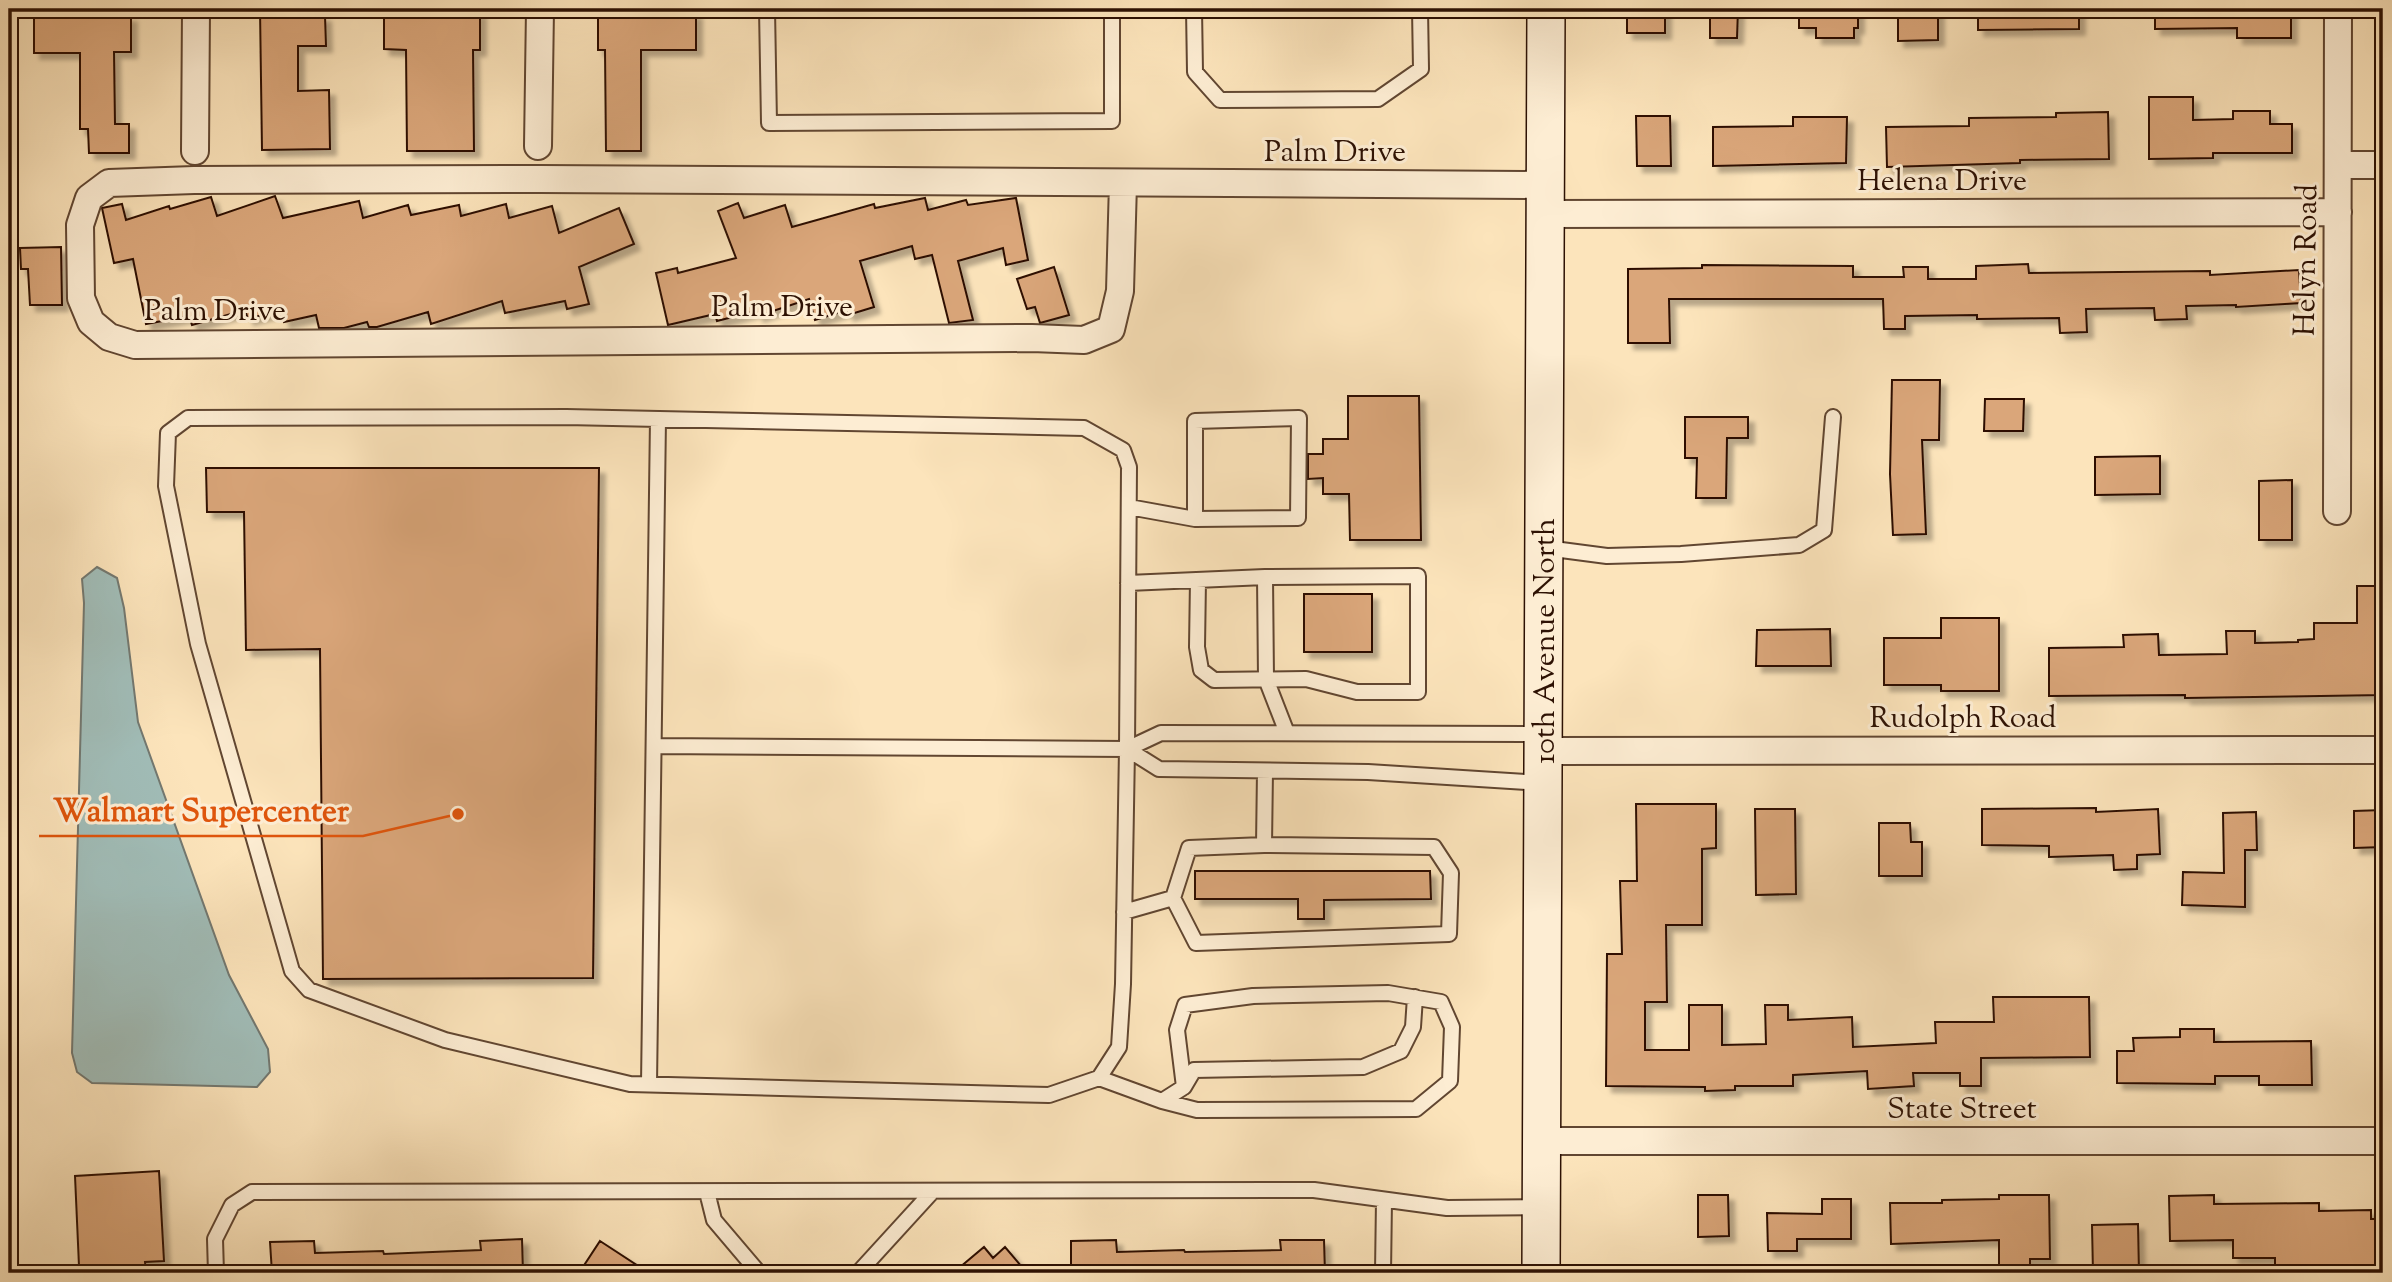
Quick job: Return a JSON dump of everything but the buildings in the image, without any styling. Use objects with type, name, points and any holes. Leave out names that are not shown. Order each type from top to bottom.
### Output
[{"type":"street","points":[[195,151],[196,9]]},
{"type":"street","points":[[538,146],[540,9]]},
{"type":"street","name":"10th Avenue North","points":[[1541,1273],[1546,9]]},
{"type":"street","name":"Helyn Road","points":[[2337,512],[2338,9]]},
{"type":"street","points":[[2339,165],[2383,165]]},
{"type":"street","name":"Palm Drive","points":[[1123,183],[1120,291],[1111,328],[1084,340],[1018,338],[135,345],[110,337],[91,322],[81,298],[80,225],[89,198],[109,183],[194,180],[513,179],[1123,183],[1546,200]]},
{"type":"street","name":"Helena Drive","points":[[1546,200],[2338,212]]},
{"type":"street","name":"Rudolph Road","points":[[1543,756],[2383,750]]},
{"type":"street","name":"State Street","points":[[1541,1141],[2383,1141]]},
{"type":"lane","points":[[767,9],[769,123],[1112,121],[1112,9]]},
{"type":"lane","points":[[1194,9],[1195,72],[1220,100],[1378,99],[1421,69],[1420,9]]},
{"type":"lane","points":[[1544,548],[1607,556],[1681,554],[1799,545],[1824,530],[1833,417]]},
{"type":"lane","points":[[188,418],[658,419],[1084,428],[1123,450],[1129,467],[1129,507],[1124,912],[1119,1047],[1099,1078],[1049,1096],[630,1084],[445,1040],[309,990],[292,971],[198,645],[166,486],[168,433],[188,418]]},
{"type":"lane","points":[[1129,507],[1195,519],[1298,518],[1298,418],[1195,421],[1195,519]]},
{"type":"lane","points":[[649,1084],[658,419]]},
{"type":"lane","points":[[1128,583],[1265,577],[1418,576],[1418,692],[1357,692],[1306,679],[1214,680],[1201,670],[1197,647],[1198,580]]},
{"type":"lane","points":[[1265,577],[1266,680],[1287,733]]},
{"type":"lane","points":[[654,746],[1127,749],[1161,733],[1287,733],[1543,756]]},
{"type":"lane","points":[[1127,749],[1159,769],[1265,771],[1368,772],[1543,756]]},
{"type":"lane","points":[[1264,845],[1265,771]]},
{"type":"lane","points":[[1264,845],[1434,848],[1451,873],[1449,934],[1196,943],[1172,898],[1189,848],[1264,845]]},
{"type":"lane","points":[[1124,912],[1172,898]]},
{"type":"lane","points":[[1099,1078],[1197,1110],[1416,1109],[1450,1082],[1452,1027],[1441,1002],[1388,993],[1252,996],[1185,1005],[1177,1030],[1184,1087]]},
{"type":"lane","points":[[1163,1101],[1184,1087],[1194,1070],[1363,1068],[1401,1051],[1413,1027],[1415,997]]},
{"type":"lane","points":[[216,1273],[215,1239],[232,1205],[252,1192],[1314,1190],[1447,1208],[1541,1207]]},
{"type":"lane","points":[[707,1192],[714,1220],[759,1273]]},
{"type":"lane","points":[[858,1273],[932,1192]]},
{"type":"lane","points":[[1383,1273],[1384,1200]]},
{"type":"water","points":[[97,567],[117,578],[124,608],[138,722],[229,975],[268,1049],[270,1072],[257,1087],[92,1083],[77,1072],[72,1053],[84,603],[82,579]]},
{"type":"place","name":"Walmart Supercenter","points":[[458,814]]}]
